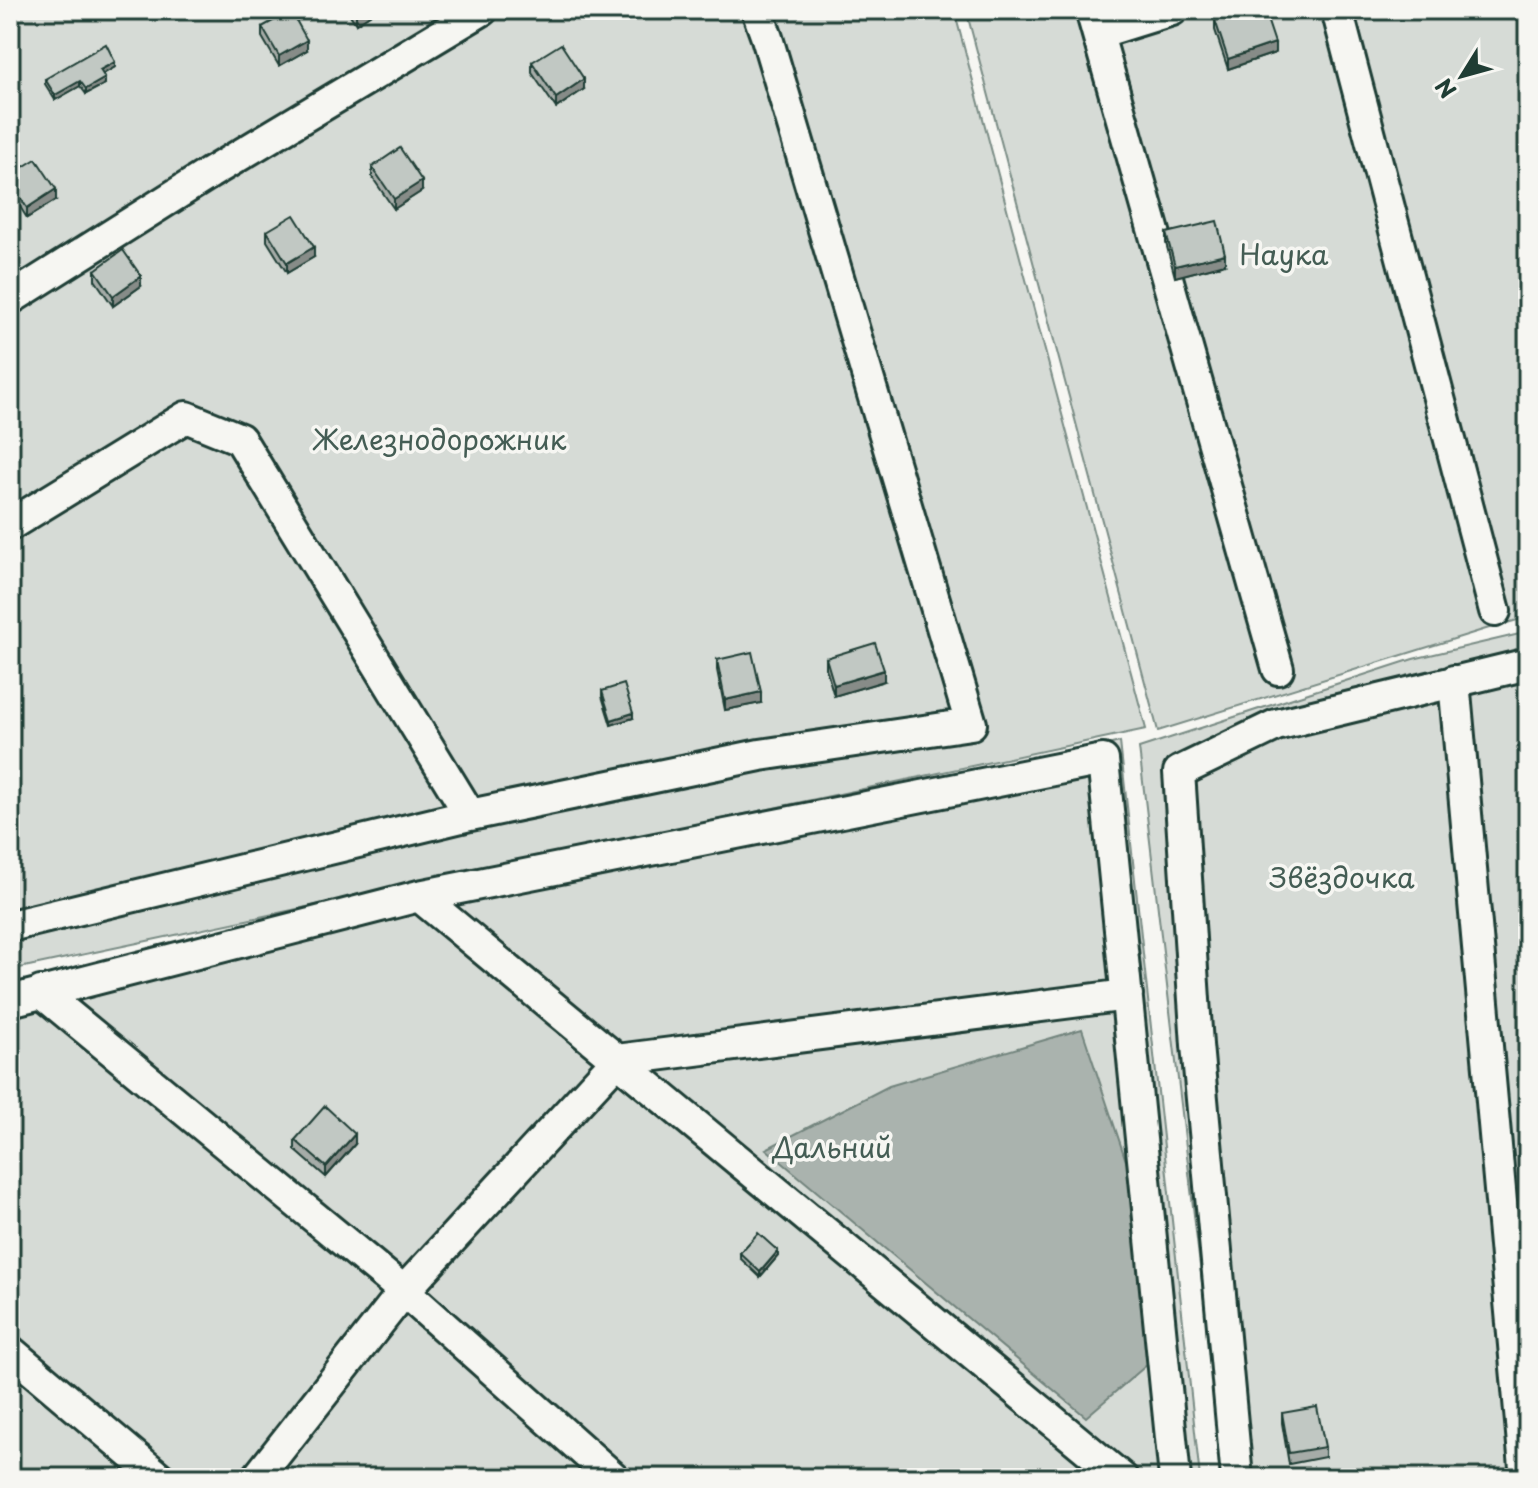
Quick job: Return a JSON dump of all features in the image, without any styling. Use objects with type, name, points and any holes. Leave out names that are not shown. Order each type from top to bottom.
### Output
[{"type":"street","points":[[10,299],[210,173],[482,10]]},
{"type":"street","points":[[10,926],[470,815],[760,755],[971,724],[757,10]]},
{"type":"street","points":[[1172,10],[1095,21],[1278,669]]},
{"type":"street","points":[[1337,10],[1495,611]]},
{"type":"street","points":[[10,525],[186,417],[240,439],[470,815]]},
{"type":"street","points":[[1237,1478],[1197,1045],[1179,772],[1276,725],[1528,664]]},
{"type":"street","points":[[1454,681],[1526,1478]]},
{"type":"street","points":[[10,1001],[419,896],[1103,760],[1175,1478]]},
{"type":"street","points":[[419,896],[1122,1478]]},
{"type":"street","points":[[41,992],[404,1291],[614,1478]]},
{"type":"street","points":[[257,1478],[404,1291],[617,1060],[1127,995]]},
{"type":"street","points":[[10,1351],[160,1478]]},
{"type":"green space","name":"Железнодорожник","points":[[10,10],[954,10],[1146,729],[10,970]]},
{"type":"green space","name":"Наука","points":[[966,10],[1528,10],[1528,617],[1158,731]]},
{"type":"green space","name":"Звёздочка","points":[[1528,632],[1528,1478],[1225,1478],[1139,748],[1413,659]]},
{"type":"green space","name":"Дальний","points":[[1120,742],[1200,1478],[10,1478],[10,1003]]},
{"type":"shaded area","points":[[1082,1029],[1147,1224],[1149,1363],[1086,1417],[766,1149],[889,1086]]},
{"type":"building","points":[[1244,10],[1264,10],[1275,43],[1228,59],[1215,20]]},
{"type":"building","points":[[291,11],[307,40],[279,56],[262,27]]},
{"type":"building","points":[[106,44],[115,62],[100,70],[105,78],[86,89],[80,81],[55,95],[45,79]]},
{"type":"building","points":[[561,44],[584,79],[556,98],[532,62]]},
{"type":"building","points":[[400,148],[422,181],[394,199],[372,167]]},
{"type":"building","points":[[36,159],[56,189],[27,208],[10,181],[10,175]]},
{"type":"building","points":[[294,215],[314,247],[287,263],[267,231]]},
{"type":"building","points":[[1217,221],[1225,254],[1175,266],[1166,233]]},
{"type":"building","points":[[123,250],[141,276],[113,296],[95,270]]},
{"type":"building","points":[[875,643],[884,670],[834,685],[826,658]]},
{"type":"building","points":[[752,652],[761,692],[725,700],[717,660]]},
{"type":"building","points":[[624,684],[633,713],[611,720],[602,691]]},
{"type":"building","points":[[325,1106],[355,1134],[326,1167],[295,1140]]},
{"type":"building","points":[[758,1233],[778,1251],[760,1272],[740,1253]]},
{"type":"building","points":[[1317,1407],[1325,1447],[1289,1453],[1282,1413]]}]
